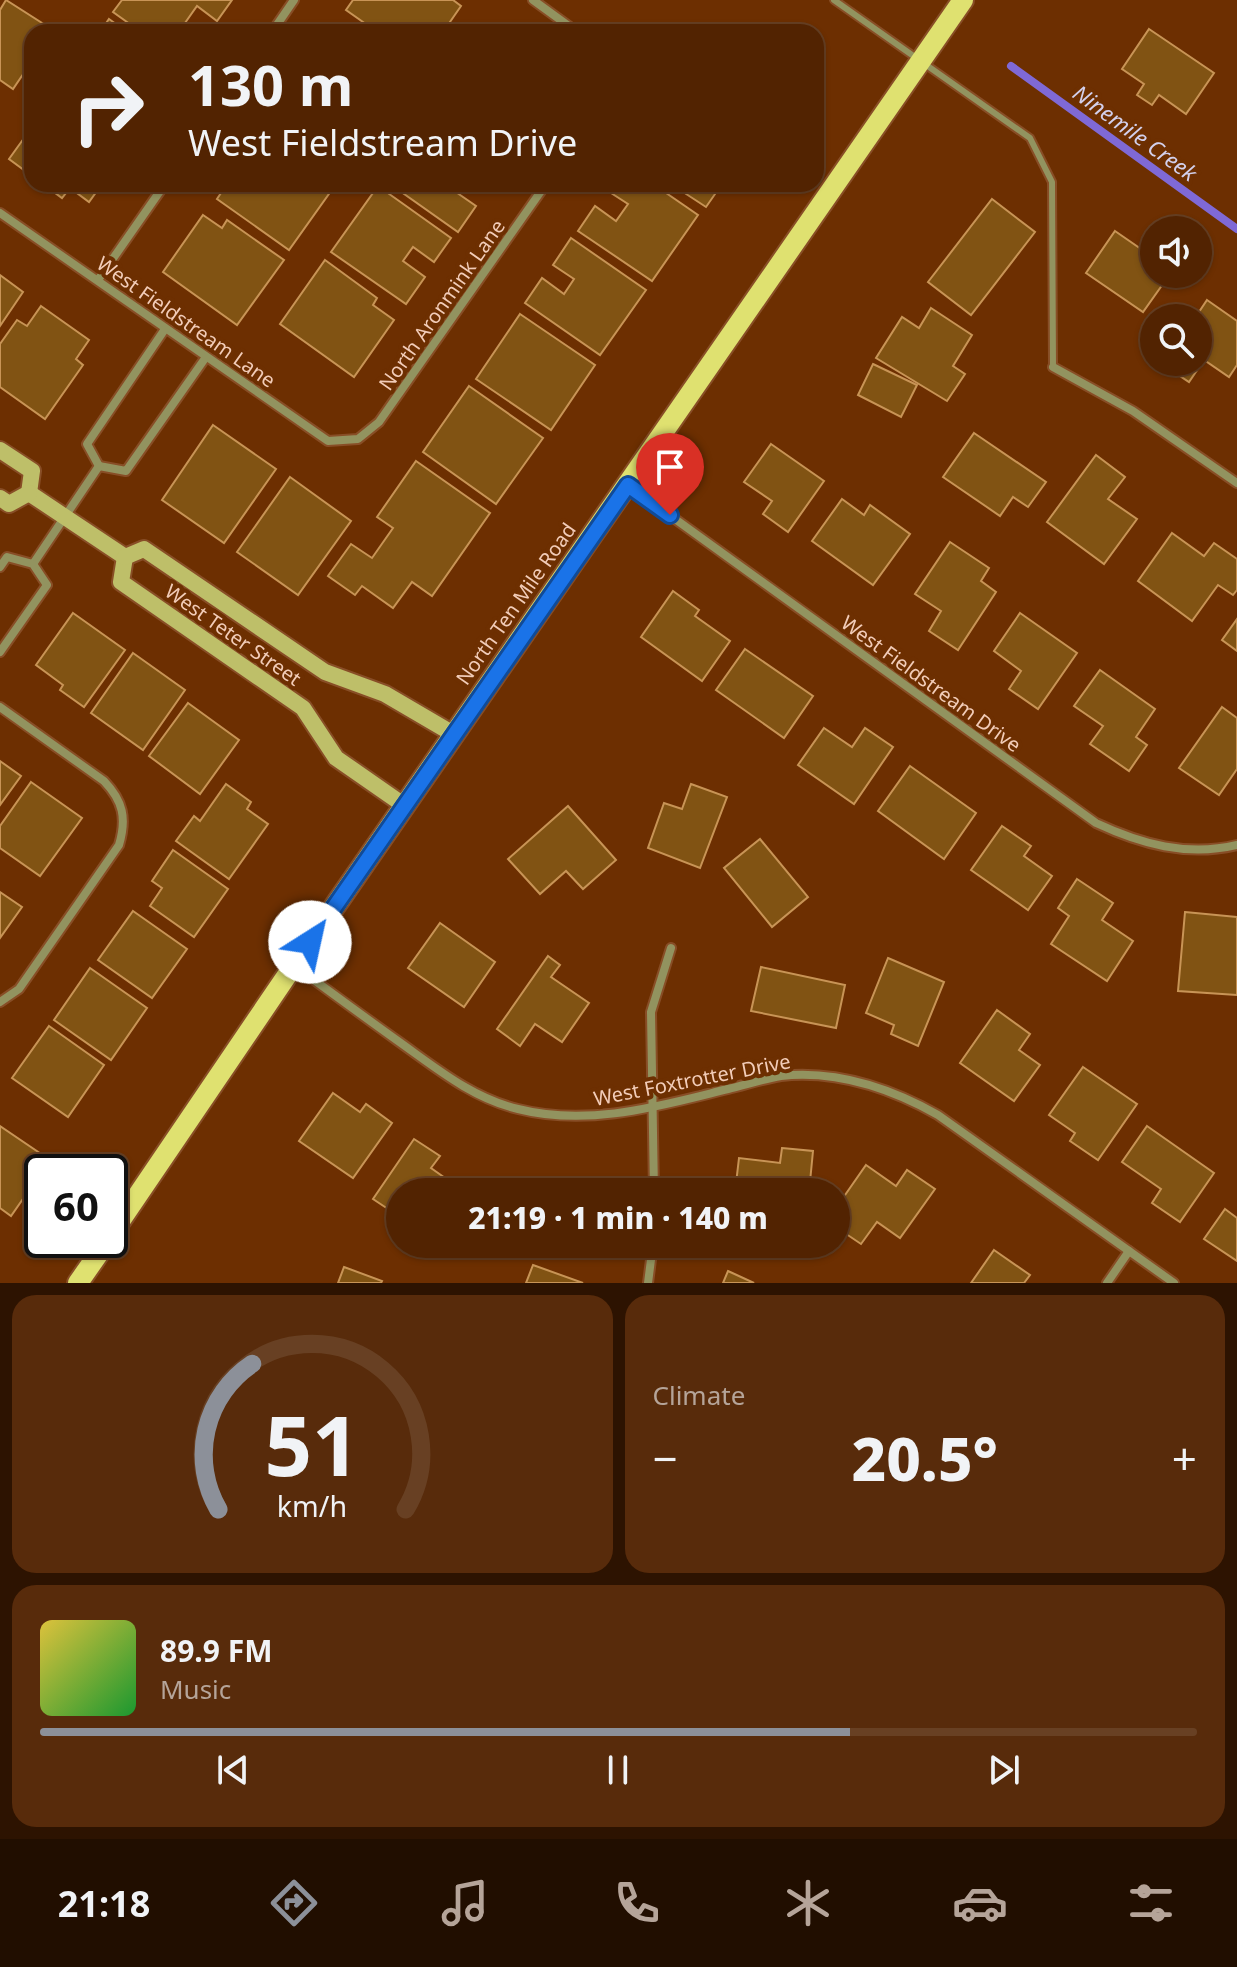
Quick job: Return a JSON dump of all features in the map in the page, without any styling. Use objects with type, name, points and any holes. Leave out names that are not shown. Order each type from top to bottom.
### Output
[{"type":"main road","name":"North Ten Mile Road","points":[[128,1210],[294,965],[963,0]]},
{"type":"main road","name":"North Ten Mile Road","points":[[78,1283],[95,1258]]},
{"type":"street","points":[[278,24],[294,0]]},
{"type":"street","points":[[533,0],[566,24]]},
{"type":"street","points":[[98,280],[159,192]]},
{"type":"street","name":"North Aronmink Lane","points":[[358,439],[379,422],[540,192]]},
{"type":"street","name":"West Fieldstream Lane","points":[[0,213],[328,441],[358,439]]},
{"type":"street","points":[[99,466],[87,444],[165,329]]},
{"type":"street","points":[[99,466],[126,471],[206,357]]},
{"type":"street","points":[[1053,367],[1133,411],[1237,483]]},
{"type":"street","points":[[0,450],[32,471],[29,493],[9,504],[0,498]]},
{"type":"street","points":[[33,564],[99,466]]},
{"type":"street","name":"West Fieldstream Drive","points":[[628,485],[1096,823],[1128,838],[1160,847],[1193,850],[1237,845]]},
{"type":"street","name":"West Teter Street","points":[[29,493],[125,557]]},
{"type":"street","name":"West Teter Street","points":[[125,557],[144,549],[325,672],[385,694],[455,735]]},
{"type":"street","points":[[0,567],[7,557],[33,564],[47,585],[0,652]]},
{"type":"street","name":"West Teter Street","points":[[125,557],[121,582],[303,708],[336,758],[405,806]]},
{"type":"street","points":[[0,707],[104,781],[117,795],[124,813],[119,845],[19,989],[0,1002]]},
{"type":"street","points":[[654,1178],[651,1012],[671,948]]},
{"type":"street","name":"West Foxtrotter Drive","points":[[294,965],[457,1084],[487,1099],[518,1109],[582,1117],[651,1108],[780,1077],[847,1079],[878,1087],[938,1115],[1174,1283]]},
{"type":"street","points":[[1107,1283],[1129,1251]]},
{"type":"street","points":[[648,1283],[651,1258]]},
{"type":"lane","points":[[834,0],[1030,138],[1052,182],[1053,367]]},
{"type":"building","points":[[6,0],[44,24],[24,24],[24,73],[13,89],[0,80],[0,10]]},
{"type":"building","points":[[122,0],[232,0],[217,21],[197,6],[186,24],[130,24],[113,12]]},
{"type":"building","points":[[353,0],[453,0],[461,6],[449,24],[366,24],[346,10]]},
{"type":"building","points":[[1149,29],[1214,73],[1186,114],[1159,95],[1152,105],[1137,95],[1144,84],[1122,69]]},
{"type":"building","points":[[24,138],[24,170],[9,159]]},
{"type":"building","points":[[75,192],[96,192],[89,202]]},
{"type":"building","points":[[222,192],[330,192],[289,250],[217,199]]},
{"type":"building","points":[[374,192],[386,192],[451,238],[434,262],[413,247],[403,261],[425,277],[406,304],[331,252]]},
{"type":"building","points":[[401,192],[456,192],[476,206],[458,232]]},
{"type":"building","points":[[610,192],[665,192],[698,215],[652,281],[578,231],[595,206],[616,221],[628,204]]},
{"type":"building","points":[[683,192],[716,192],[706,207]]},
{"type":"building","points":[[992,199],[1035,232],[971,315],[928,282]]},
{"type":"building","points":[[203,215],[222,228],[227,220],[284,260],[237,325],[163,272]]},
{"type":"building","points":[[1115,231],[1140,248],[1140,288],[1160,288],[1149,304],[1140,304],[1140,310],[1086,273]]},
{"type":"building","points":[[571,238],[646,290],[600,355],[525,303],[542,278],[564,294],[574,279],[553,265]]},
{"type":"building","points":[[325,260],[377,298],[373,305],[394,320],[354,377],[280,324]]},
{"type":"building","points":[[0,275],[23,292],[0,326]]},
{"type":"building","points":[[1207,300],[1237,321],[1237,365],[1229,377],[1212,365],[1212,304],[1204,304]]},
{"type":"building","points":[[41,306],[89,340],[76,359],[83,365],[45,419],[0,387],[0,344],[17,320],[27,326]]},
{"type":"building","points":[[931,308],[972,335],[953,366],[965,374],[947,401],[876,358],[902,317],[919,328]]},
{"type":"building","points":[[520,314],[595,365],[551,430],[476,379]]},
{"type":"building","points":[[873,364],[917,385],[901,417],[858,395]]},
{"type":"building","points":[[469,386],[543,438],[496,504],[423,452]]},
{"type":"building","points":[[213,425],[276,469],[224,543],[162,500]]},
{"type":"building","points":[[974,433],[1046,482],[1028,507],[1013,497],[1000,516],[943,477]]},
{"type":"building","points":[[771,444],[824,481],[788,532],[763,514],[772,501],[744,482]]},
{"type":"building","points":[[1096,455],[1125,477],[1108,499],[1137,519],[1104,564],[1047,522]]},
{"type":"building","points":[[416,461],[490,513],[432,596],[412,582],[393,608],[362,586],[355,595],[328,576],[351,544],[372,558],[393,528],[377,517]]},
{"type":"building","points":[[290,477],[351,521],[298,595],[237,552]]},
{"type":"building","points":[[842,499],[864,515],[870,505],[910,534],[873,585],[812,541]]},
{"type":"building","points":[[1172,533],[1204,556],[1214,543],[1237,559],[1237,590],[1233,595],[1218,585],[1192,621],[1138,581]]},
{"type":"building","points":[[950,542],[989,568],[981,581],[996,592],[958,650],[929,631],[941,611],[915,594]]},
{"type":"building","points":[[673,591],[699,610],[695,616],[730,641],[702,681],[641,637]]},
{"type":"building","points":[[73,613],[125,650],[84,707],[60,690],[63,685],[36,665]]},
{"type":"building","points":[[1020,613],[1077,653],[1038,709],[1009,689],[1021,671],[994,651]]},
{"type":"building","points":[[1237,619],[1237,651],[1222,640]]},
{"type":"building","points":[[745,649],[813,696],[784,738],[716,690]]},
{"type":"building","points":[[133,653],[185,690],[143,750],[91,713]]},
{"type":"building","points":[[1100,670],[1155,709],[1136,737],[1147,745],[1129,771],[1090,744],[1103,726],[1074,706]]},
{"type":"building","points":[[188,703],[239,740],[200,794],[149,756]]},
{"type":"building","points":[[1222,707],[1237,718],[1237,769],[1219,795],[1179,768]]},
{"type":"building","points":[[824,728],[852,747],[865,728],[893,747],[854,804],[798,765]]},
{"type":"building","points":[[0,761],[21,776],[0,805]]},
{"type":"building","points":[[910,766],[976,813],[944,859],[878,811]]},
{"type":"building","points":[[31,782],[82,818],[40,876],[0,848],[0,826]]},
{"type":"building","points":[[226,784],[251,802],[247,809],[268,824],[229,879],[176,841],[194,816],[200,821]]},
{"type":"building","points":[[691,784],[727,797],[700,868],[648,848],[664,803],[682,809]]},
{"type":"building","points":[[568,806],[616,860],[583,889],[566,871],[540,894],[508,859]]},
{"type":"building","points":[[1002,826],[1031,846],[1024,856],[1052,876],[1028,910],[971,870]]},
{"type":"building","points":[[760,839],[808,897],[772,927],[724,868]]},
{"type":"building","points":[[173,850],[228,889],[194,937],[150,906],[162,888],[152,881]]},
{"type":"building","points":[[1077,879],[1113,903],[1102,920],[1133,941],[1107,981],[1051,944],[1069,916],[1058,908]]},
{"type":"building","points":[[0,892],[22,907],[0,938]]},
{"type":"building","points":[[133,911],[187,949],[152,998],[98,960]]},
{"type":"building","points":[[1185,912],[1237,917],[1237,995],[1178,991]]},
{"type":"building","points":[[440,923],[495,962],[464,1007],[408,968]]},
{"type":"building","points":[[548,956],[560,965],[551,977],[589,1003],[562,1042],[535,1024],[520,1046],[497,1029]]},
{"type":"building","points":[[888,958],[944,982],[918,1046],[891,1034],[894,1025],[866,1013]]},
{"type":"building","points":[[761,967],[845,985],[836,1028],[751,1011]]},
{"type":"building","points":[[90,968],[147,1008],[111,1060],[54,1020]]},
{"type":"building","points":[[997,1010],[1030,1034],[1019,1050],[1040,1065],[1014,1101],[960,1063]]},
{"type":"building","points":[[49,1026],[104,1065],[68,1117],[12,1078]]},
{"type":"building","points":[[1083,1067],[1137,1104],[1098,1160],[1070,1141],[1075,1133],[1049,1115]]},
{"type":"building","points":[[333,1093],[360,1112],[366,1104],[392,1123],[353,1178],[299,1141]]},
{"type":"building","points":[[0,1126],[41,1154],[24,1154],[24,1197],[11,1216],[0,1208]]},
{"type":"building","points":[[1147,1126],[1214,1173],[1180,1222],[1152,1203],[1161,1189],[1122,1162]]},
{"type":"building","points":[[414,1139],[440,1156],[431,1168],[445,1178],[387,1178]]},
{"type":"building","points":[[782,1148],[813,1151],[810,1178],[737,1178],[739,1158],[780,1163]]},
{"type":"building","points":[[866,1165],[896,1186],[907,1170],[935,1189],[900,1238],[877,1222],[861,1244],[850,1237],[850,1188]]},
{"type":"building","points":[[386,1180],[386,1208],[373,1199]]},
{"type":"building","points":[[1225,1209],[1237,1218],[1237,1261],[1204,1239]]},
{"type":"building","points":[[994,1250],[1030,1275],[1024,1283],[971,1283]]},
{"type":"building","points":[[533,1265],[583,1283],[526,1283]]},
{"type":"building","points":[[344,1267],[382,1281],[338,1283]]},
{"type":"building","points":[[728,1271],[754,1283],[723,1283]]},
{"type":"waterway","name":"Ninemile Creek","points":[[1011,66],[1237,229]]},
{"type":"route","points":[[310,942],[628,485],[670,515]]}]
